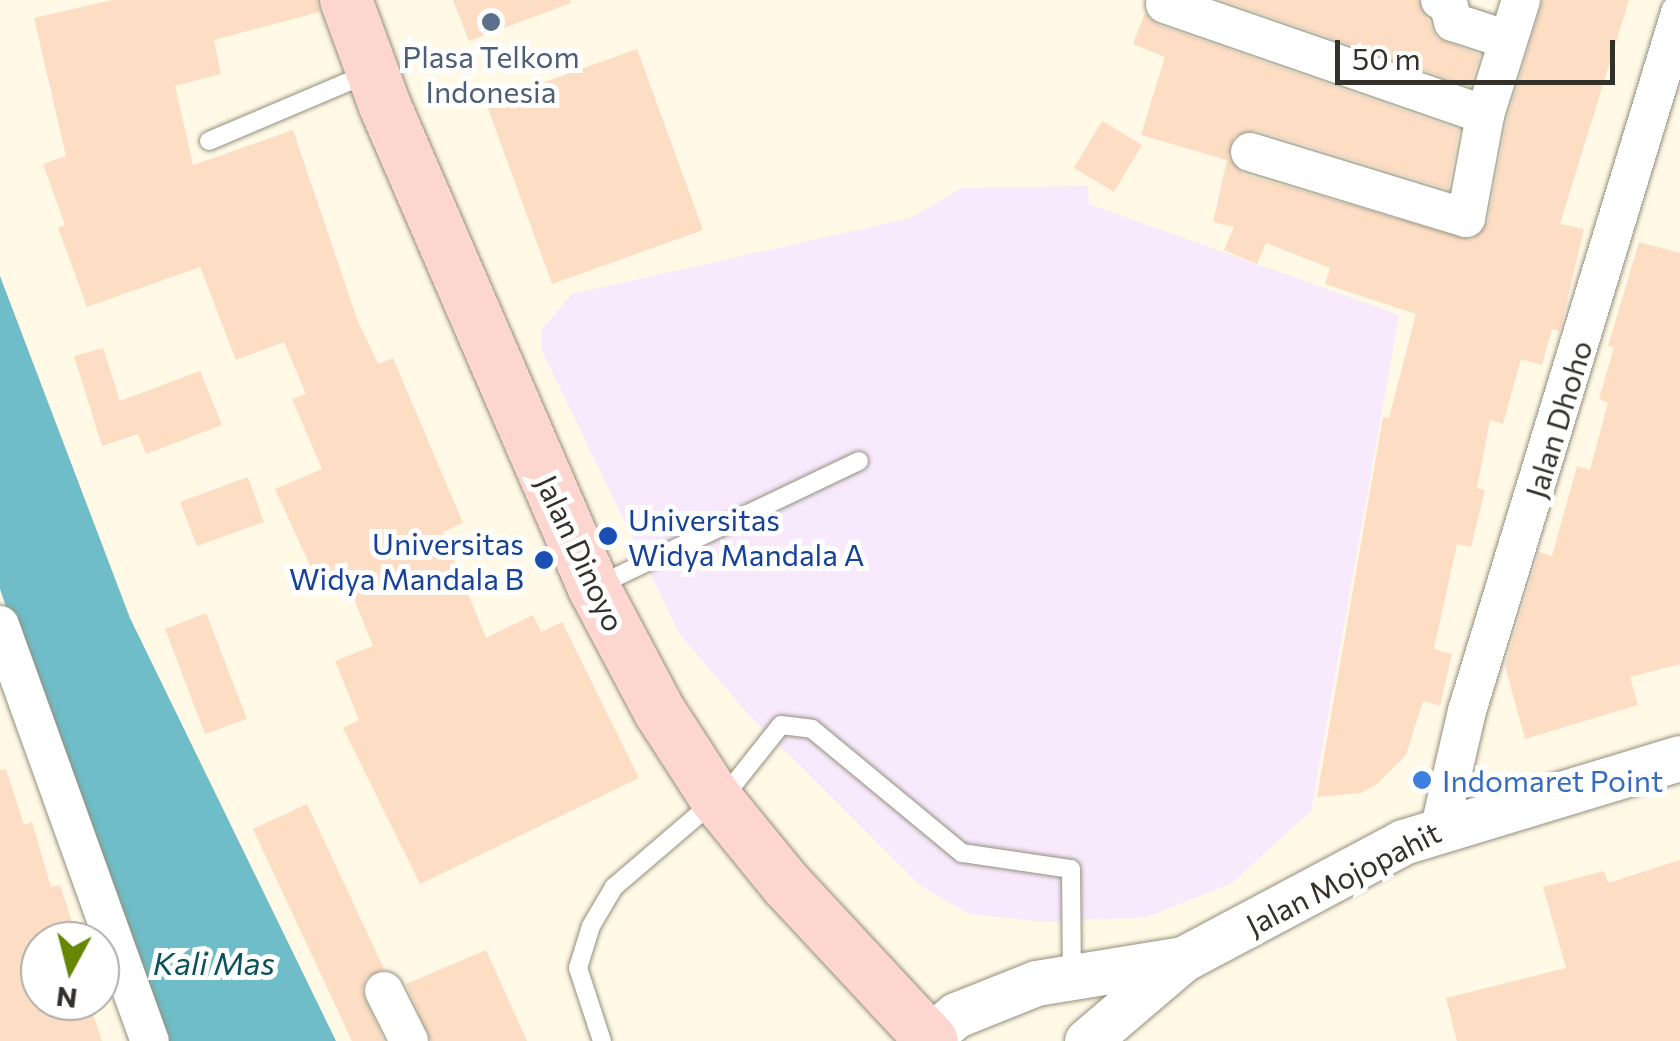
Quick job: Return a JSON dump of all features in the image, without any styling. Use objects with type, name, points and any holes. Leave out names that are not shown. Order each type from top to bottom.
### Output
[{"type":"main road","name":"Jalan Dinoyo","points":[[346,0],[372,72],[594,588],[660,712],[715,797],[850,958],[931,1039]]},
{"type":"street","points":[[1440,0],[1448,3],[1454,22],[1508,40]]},
{"type":"street","points":[[1250,152],[1466,218],[1486,114],[1521,0]]},
{"type":"street","points":[[1165,4],[1486,114]]},
{"type":"street","name":"Jalan Dhoho","points":[[1440,827],[1468,712],[1680,13]]},
{"type":"street","points":[[0,625],[150,1041]]},
{"type":"street","name":"Jalan Mojopahit","points":[[1087,1041],[1183,959],[1440,827],[1680,758]]},
{"type":"street","name":"Jalan Mojopahit","points":[[931,1039],[998,995],[1072,976],[1183,959]]},
{"type":"street","points":[[384,991],[409,1041]]},
{"type":"lane","points":[[209,141],[372,72]]},
{"type":"lane","points":[[594,588],[859,462]]},
{"type":"lane","points":[[602,1041],[578,968],[591,926],[614,887],[734,784],[780,725],[812,729],[962,853],[1071,868],[1072,976]]},
{"type":"shaded area","points":[[1088,186],[1089,204],[1399,315],[1311,811],[1232,883],[1147,917],[1044,922],[969,914],[921,886],[747,713],[680,635],[542,351],[542,329],[572,294],[911,218],[961,188]]},
{"type":"water","name":"Kali Mas","points":[[0,276],[130,618],[336,1041],[166,1041],[79,827],[0,589]]},
{"type":"building","points":[[112,0],[317,0],[319,12],[214,40],[221,74],[175,86],[193,165],[293,130],[357,319],[378,364],[393,358],[463,523],[443,532],[486,638],[533,615],[541,632],[562,622],[639,778],[420,884],[343,728],[359,720],[335,661],[373,646],[344,574],[319,585],[275,489],[322,469],[292,399],[306,394],[284,342],[236,360],[200,267],[87,307],[58,228],[65,225],[43,164],[66,156],[34,18]]},
{"type":"building","name":"Plasa Telkom Indonesia","points":[[453,0],[570,0],[571,3],[469,41]]},
{"type":"building","points":[[1222,0],[1418,0],[1437,38],[1480,55],[1470,86]]},
{"type":"building","points":[[1543,0],[1629,0],[1560,224],[1584,229],[1562,322],[1559,331],[1552,329],[1542,365],[1521,359],[1503,424],[1490,420],[1477,488],[1485,490],[1471,547],[1457,544],[1434,649],[1452,654],[1440,706],[1423,701],[1406,755],[1377,784],[1361,793],[1317,797],[1383,417],[1389,418],[1416,314],[1325,284],[1330,268],[1266,243],[1257,264],[1224,250],[1234,227],[1213,222],[1227,160],[1141,135],[1165,57],[1133,44],[1145,13],[1158,25],[1459,130],[1448,189],[1256,130],[1234,136],[1228,156],[1243,174],[1471,240],[1488,222],[1507,120]]},
{"type":"building","points":[[637,49],[703,230],[552,284],[486,103]]},
{"type":"building","points":[[1102,121],[1142,145],[1114,192],[1074,168]]},
{"type":"building","points":[[1639,242],[1680,253],[1680,664],[1630,677],[1638,705],[1525,739],[1505,666],[1539,552],[1552,556],[1577,466],[1590,470],[1608,403],[1599,399],[1614,347],[1608,346]]},
{"type":"building","points":[[103,348],[120,401],[200,371],[222,425],[146,454],[138,434],[102,446],[74,356]]},
{"type":"building","points":[[248,477],[264,522],[197,546],[180,502]]},
{"type":"building","points":[[206,613],[247,719],[205,734],[165,629]]},
{"type":"building","points":[[6,769],[24,825],[32,822],[51,887],[60,885],[72,921],[20,921],[20,1021],[96,1021],[102,1041],[0,1041],[0,770]]},
{"type":"building","points":[[307,804],[384,969],[366,978],[362,991],[384,1041],[352,1041],[253,829]]},
{"type":"building","points":[[1680,860],[1680,1041],[1457,1041],[1446,998],[1566,968],[1543,887],[1604,871],[1608,883]]},
{"type":"building","points":[[486,950],[527,1041],[431,1041],[406,984]]},
{"type":"place","name":"Plasa Telkom Indonesia","points":[[491,22]]},
{"type":"place","name":"Universitas Widya Mandala A","points":[[608,536]]},
{"type":"place","name":"Universitas Widya Mandala B","points":[[544,560]]},
{"type":"place","name":"Indomaret Point","points":[[1422,780]]}]
